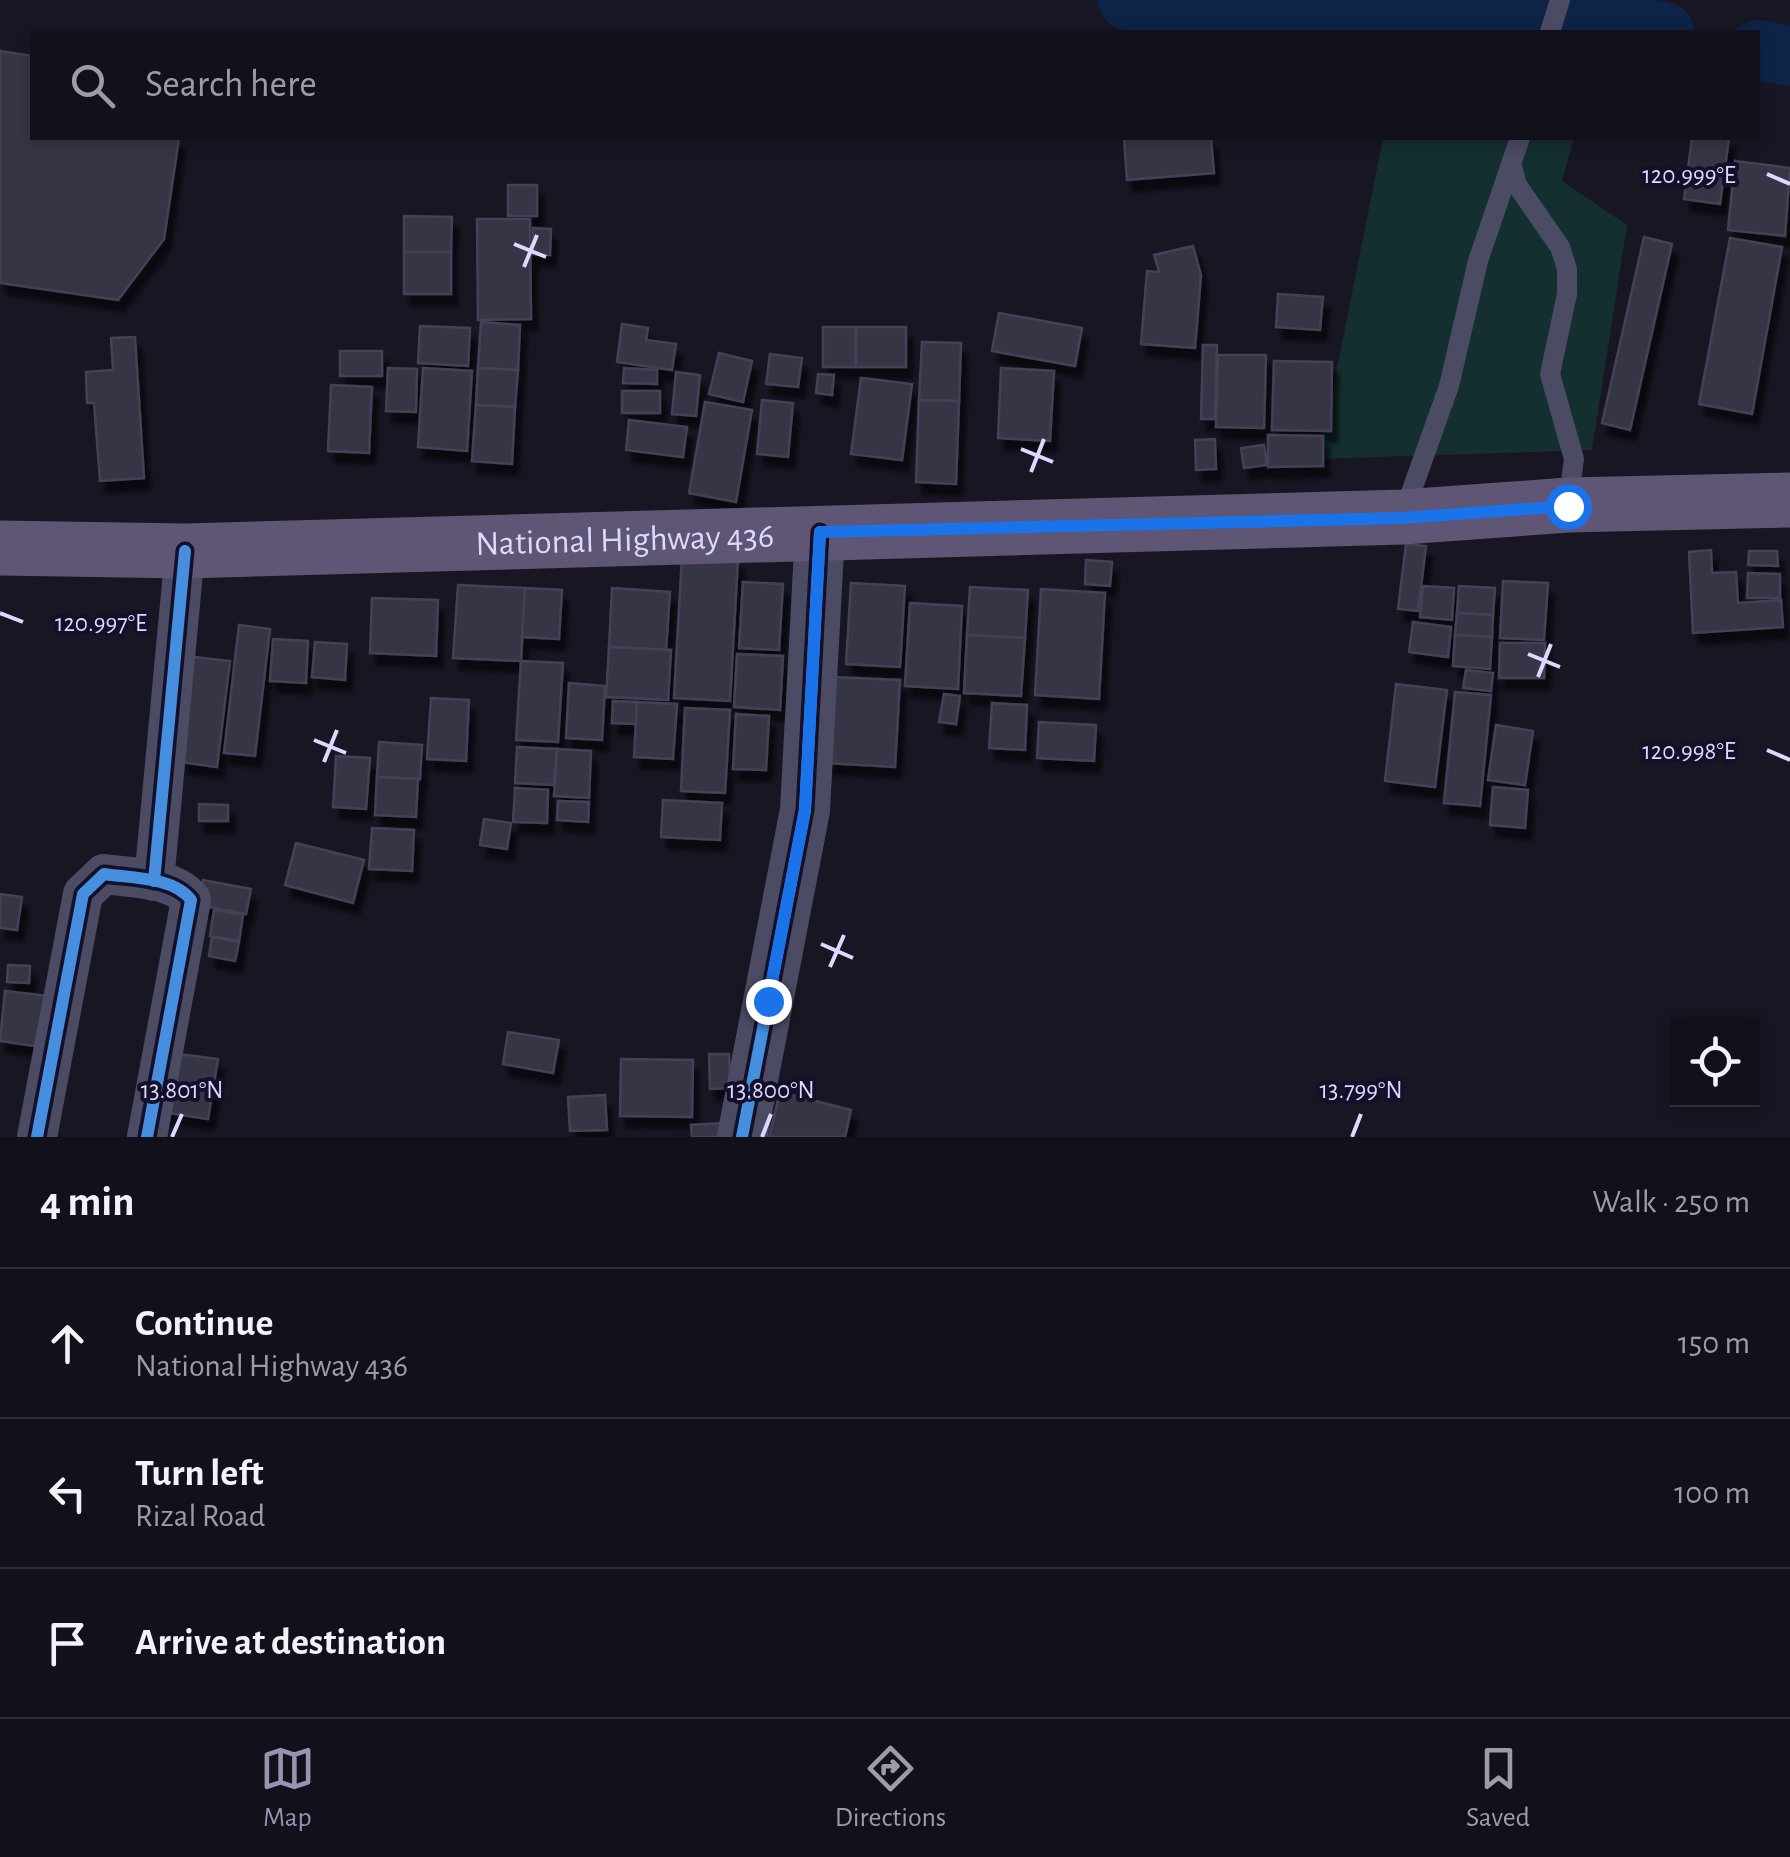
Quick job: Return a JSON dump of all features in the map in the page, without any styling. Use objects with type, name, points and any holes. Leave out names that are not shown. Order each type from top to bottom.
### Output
[{"type":"main road","name":"National Highway 436","points":[[0,548],[185,552],[1402,518],[1568,506],[1790,500]]},
{"type":"street","points":[[742,1137],[805,810],[820,532]]},
{"type":"street","points":[[154,882],[185,552]]},
{"type":"street","points":[[36,1137],[83,894],[104,874],[183,890],[190,900],[147,1137]]},
{"type":"lane","points":[[1551,30],[1560,0]]},
{"type":"lane","points":[[1402,518],[1448,386],[1486,232],[1519,140]]},
{"type":"lane","points":[[1512,168],[1517,186],[1560,247],[1567,269],[1567,294],[1550,374],[1574,458],[1568,506]]},
{"type":"green space","points":[[1528,0],[1588,0],[1576,30],[1523,30]]},
{"type":"green space","points":[[1383,140],[1573,140],[1562,181],[1627,225],[1592,450],[1319,459]]},
{"type":"building","points":[[0,51],[30,56],[30,140],[179,140],[164,239],[118,300],[0,283]]},
{"type":"building","points":[[1124,140],[1211,140],[1214,173],[1127,180]]},
{"type":"building","points":[[1692,140],[1729,140],[1720,204],[1684,199]]},
{"type":"building","points":[[1735,161],[1790,168],[1785,236],[1728,230]]},
{"type":"building","points":[[508,185],[537,185],[537,216],[508,216]]},
{"type":"building","points":[[404,216],[452,217],[451,252],[404,252]]},
{"type":"building","points":[[477,219],[530,219],[531,319],[478,320]]},
{"type":"building","points":[[533,228],[551,229],[550,255],[533,254]]},
{"type":"building","points":[[1644,237],[1672,244],[1630,430],[1602,423]]},
{"type":"building","points":[[1730,238],[1782,247],[1752,414],[1699,404]]},
{"type":"building","points":[[1193,246],[1201,275],[1195,348],[1141,344],[1147,271],[1159,272],[1154,255]]},
{"type":"building","points":[[404,252],[451,252],[451,294],[404,294]]},
{"type":"building","points":[[1278,294],[1323,297],[1320,330],[1276,327]]},
{"type":"building","points":[[999,313],[1082,328],[1075,366],[992,351]]},
{"type":"building","points":[[481,322],[520,325],[518,370],[478,368]]},
{"type":"building","points":[[622,324],[648,328],[646,340],[676,344],[672,370],[617,362]]},
{"type":"building","points":[[420,326],[470,328],[468,366],[418,363]]},
{"type":"building","points":[[823,327],[856,327],[856,367],[823,367]]},
{"type":"building","points":[[856,327],[906,327],[906,367],[856,367]]},
{"type":"building","points":[[135,337],[144,478],[100,481],[94,403],[87,403],[86,372],[113,370],[111,338]]},
{"type":"building","points":[[922,342],[961,343],[959,401],[919,400]]},
{"type":"building","points":[[1203,345],[1217,345],[1215,419],[1201,419]]},
{"type":"building","points":[[340,351],[382,351],[382,376],[340,376]]},
{"type":"building","points":[[719,353],[752,361],[743,402],[709,394]]},
{"type":"building","points":[[770,354],[802,358],[798,387],[766,384]]},
{"type":"building","points":[[1218,355],[1266,355],[1264,428],[1216,427]]},
{"type":"building","points":[[1274,361],[1332,362],[1331,431],[1272,430]]},
{"type":"building","points":[[388,368],[417,369],[416,412],[386,411]]},
{"type":"building","points":[[423,368],[472,371],[467,451],[418,447]]},
{"type":"building","points":[[478,368],[518,370],[515,407],[476,405]]},
{"type":"building","points":[[624,368],[657,370],[657,384],[623,383]]},
{"type":"building","points":[[1001,368],[1054,371],[1050,441],[998,438]]},
{"type":"building","points":[[676,372],[700,375],[696,416],[672,414]]},
{"type":"building","points":[[818,374],[834,375],[832,395],[816,393]]},
{"type":"building","points":[[861,378],[912,384],[902,460],[851,454]]},
{"type":"building","points":[[331,385],[372,387],[369,453],[328,451]]},
{"type":"building","points":[[622,391],[660,391],[660,413],[622,413]]},
{"type":"building","points":[[762,400],[793,403],[788,457],[757,454]]},
{"type":"building","points":[[919,400],[959,401],[956,484],[916,482]]},
{"type":"building","points":[[705,402],[752,410],[736,502],[689,493]]},
{"type":"building","points":[[476,405],[515,407],[512,464],[472,461]]},
{"type":"building","points":[[629,420],[687,427],[683,457],[626,450]]},
{"type":"building","points":[[1268,435],[1323,436],[1323,466],[1268,467]]},
{"type":"building","points":[[1215,439],[1216,469],[1196,470],[1195,440]]},
{"type":"building","points":[[1264,445],[1267,465],[1244,468],[1241,448]]},
{"type":"building","points":[[1406,544],[1426,546],[1418,611],[1398,609]]},
{"type":"building","points":[[1711,550],[1712,573],[1736,572],[1738,603],[1781,600],[1783,627],[1693,633],[1689,552]]},
{"type":"building","points":[[1749,551],[1777,551],[1778,566],[1748,565]]},
{"type":"building","points":[[682,556],[738,559],[730,701],[674,698]]},
{"type":"building","points":[[1086,560],[1112,562],[1110,586],[1085,584]]},
{"type":"building","points":[[1748,573],[1780,574],[1780,598],[1747,598]]},
{"type":"building","points":[[1503,581],[1548,583],[1544,640],[1500,638]]},
{"type":"building","points":[[743,582],[783,584],[779,650],[739,648]]},
{"type":"building","points":[[851,583],[905,586],[900,667],[846,664]]},
{"type":"building","points":[[458,585],[525,588],[521,661],[453,658]]},
{"type":"building","points":[[1423,586],[1454,588],[1452,620],[1420,617]]},
{"type":"building","points":[[1459,586],[1495,588],[1493,615],[1457,613]]},
{"type":"building","points":[[970,587],[1028,590],[1025,638],[967,635]]},
{"type":"building","points":[[525,588],[562,590],[559,639],[522,637]]},
{"type":"building","points":[[612,588],[670,592],[666,650],[609,647]]},
{"type":"building","points":[[1041,589],[1105,593],[1099,699],[1035,695]]},
{"type":"building","points":[[372,598],[438,600],[436,656],[370,653]]},
{"type":"building","points":[[910,603],[962,606],[958,689],[905,686]]},
{"type":"building","points":[[1457,613],[1493,615],[1492,637],[1455,635]]},
{"type":"building","points":[[1413,622],[1451,627],[1448,657],[1409,652]]},
{"type":"building","points":[[239,625],[270,629],[255,756],[224,753]]},
{"type":"building","points":[[967,635],[1025,638],[1021,696],[964,693]]},
{"type":"building","points":[[1455,635],[1492,637],[1490,669],[1453,666]]},
{"type":"building","points":[[273,639],[308,641],[306,683],[270,681]]},
{"type":"building","points":[[315,642],[347,644],[345,680],[312,677]]},
{"type":"building","points":[[1500,643],[1545,643],[1544,678],[1499,678]]},
{"type":"building","points":[[609,647],[671,650],[668,700],[606,697]]},
{"type":"building","points":[[737,654],[783,656],[780,710],[734,707]]},
{"type":"building","points":[[194,657],[230,661],[217,767],[181,762]]},
{"type":"building","points":[[521,661],[563,663],[558,742],[516,740]]},
{"type":"building","points":[[1466,670],[1493,673],[1491,691],[1463,688]]},
{"type":"building","points":[[832,677],[900,680],[895,767],[827,763]]},
{"type":"building","points":[[569,683],[605,686],[602,740],[566,738]]},
{"type":"building","points":[[1396,684],[1447,690],[1435,787],[1385,781]]},
{"type":"building","points":[[1455,692],[1491,695],[1480,806],[1444,803]]},
{"type":"building","points":[[944,694],[960,696],[956,724],[939,722]]},
{"type":"building","points":[[431,698],[469,700],[466,761],[427,759]]},
{"type":"building","points":[[613,701],[637,702],[636,724],[612,723]]},
{"type":"building","points":[[637,702],[677,704],[673,759],[634,757]]},
{"type":"building","points":[[992,703],[1027,705],[1025,750],[989,748]]},
{"type":"building","points":[[685,708],[730,710],[725,793],[681,791]]},
{"type":"building","points":[[736,714],[769,716],[766,770],[733,769]]},
{"type":"building","points":[[1039,722],[1096,725],[1094,761],[1037,758]]},
{"type":"building","points":[[1496,725],[1533,731],[1525,785],[1488,780]]},
{"type":"building","points":[[379,742],[422,745],[420,779],[377,777]]},
{"type":"building","points":[[517,747],[557,749],[554,785],[515,783]]},
{"type":"building","points":[[557,749],[591,751],[589,798],[554,796]]},
{"type":"building","points":[[336,756],[370,758],[366,809],[333,807]]},
{"type":"building","points":[[377,777],[418,779],[416,817],[375,815]]},
{"type":"building","points":[[1493,787],[1528,790],[1525,828],[1490,825]]},
{"type":"building","points":[[515,788],[548,790],[547,823],[513,822]]},
{"type":"building","points":[[663,800],[722,803],[720,840],[661,837]]},
{"type":"building","points":[[558,801],[589,802],[588,822],[557,820]]},
{"type":"building","points":[[199,804],[228,805],[228,821],[199,821]]},
{"type":"building","points":[[484,819],[511,823],[507,849],[480,845]]},
{"type":"building","points":[[372,828],[414,830],[412,871],[369,869]]},
{"type":"building","points":[[296,843],[364,860],[353,903],[285,885]]},
{"type":"building","points":[[203,880],[251,889],[246,914],[199,905]]},
{"type":"building","points":[[0,894],[22,897],[17,930],[0,928]]},
{"type":"building","points":[[214,910],[243,915],[239,941],[210,936]]},
{"type":"building","points":[[212,937],[239,942],[235,961],[209,956]]},
{"type":"building","points":[[8,965],[30,966],[29,983],[7,982]]},
{"type":"building","points":[[5,991],[48,996],[42,1047],[0,1041]]},
{"type":"building","points":[[508,1032],[559,1040],[553,1073],[503,1064]]},
{"type":"building","points":[[171,1053],[218,1059],[208,1119],[162,1112]]},
{"type":"building","points":[[709,1054],[729,1054],[730,1088],[710,1089]]},
{"type":"building","points":[[621,1059],[693,1060],[692,1117],[620,1116]]},
{"type":"building","points":[[780,1092],[851,1110],[845,1137],[769,1137]]},
{"type":"building","points":[[605,1095],[607,1130],[570,1131],[568,1097]]},
{"type":"building","points":[[723,1123],[724,1137],[692,1137],[691,1125]]},
{"type":"waterway","points":[[1128,0],[1217,30]]},
{"type":"waterway","points":[[1232,30],[1521,5],[1653,30]]},
{"type":"waterway","points":[[1760,50],[1790,56]]},
{"type":"cycle path","points":[[742,1137],[805,810],[820,532]]},
{"type":"cycle path","points":[[154,881],[185,551]]},
{"type":"cycle path","points":[[37,1137],[83,894],[104,874],[163,883],[191,900],[147,1137]]},
{"type":"route","points":[[768,1001],[805,810],[820,532],[1402,518],[1568,506]]}]
